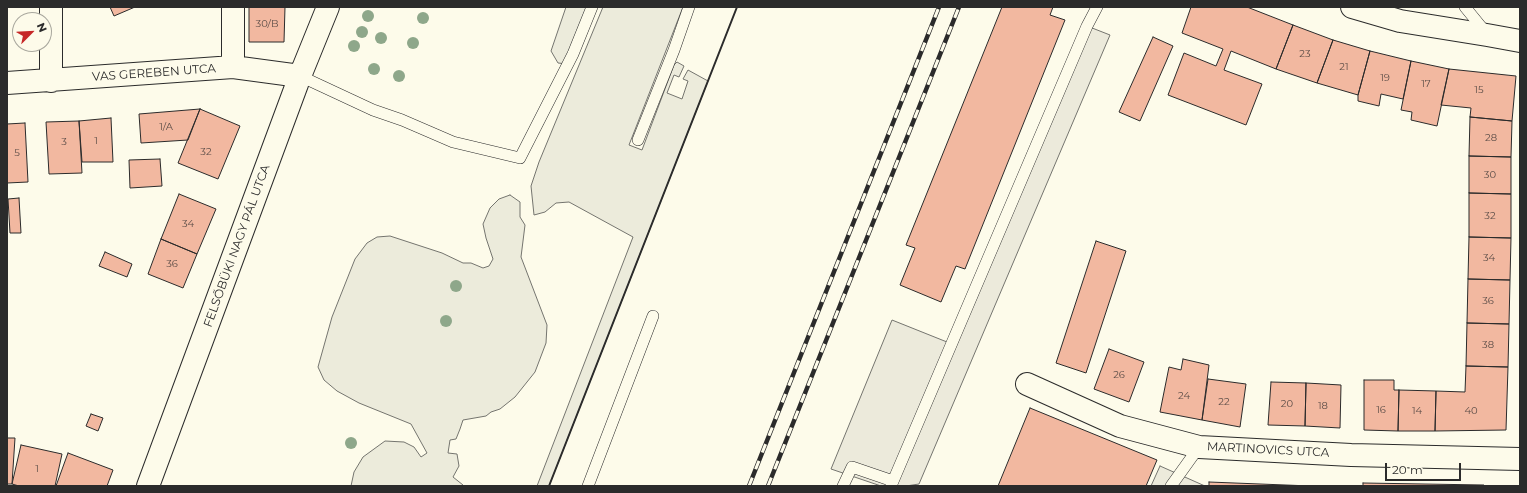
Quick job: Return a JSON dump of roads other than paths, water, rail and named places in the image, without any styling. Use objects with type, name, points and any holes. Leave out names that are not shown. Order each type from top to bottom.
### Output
[{"type":"street","points":[[51,7],[51,81]]},
{"type":"street","points":[[233,7],[233,67]]},
{"type":"street","name":"FELSŐBÜKI NAGY PÁL UTCA","points":[[148,486],[300,76],[328,7]]},
{"type":"street","points":[[1352,7],[1400,21],[1520,41]]},
{"type":"street","name":"VAS GEREBEN UTCA","points":[[7,83],[233,67],[300,76]]},
{"type":"street","name":"MARTINOVICS UTCA","points":[[1027,384],[1120,426],[1199,447],[1351,455],[1520,459]]},
{"type":"lane","points":[[300,76],[373,110],[402,120],[453,142],[520,158],[573,54],[592,7]]},
{"type":"lane","points":[[638,140],[674,50],[689,7]]},
{"type":"lane","points":[[843,486],[852,466],[892,484],[1087,26],[1097,7]]},
{"type":"lane","points":[[1465,7],[1487,35]]},
{"type":"lane","points":[[588,486],[653,316]]},
{"type":"lane","points":[[1171,486],[1199,447]]},
{"type":"railway","points":[[749,486],[939,7]]},
{"type":"railway","points":[[768,486],[959,7]]}]
